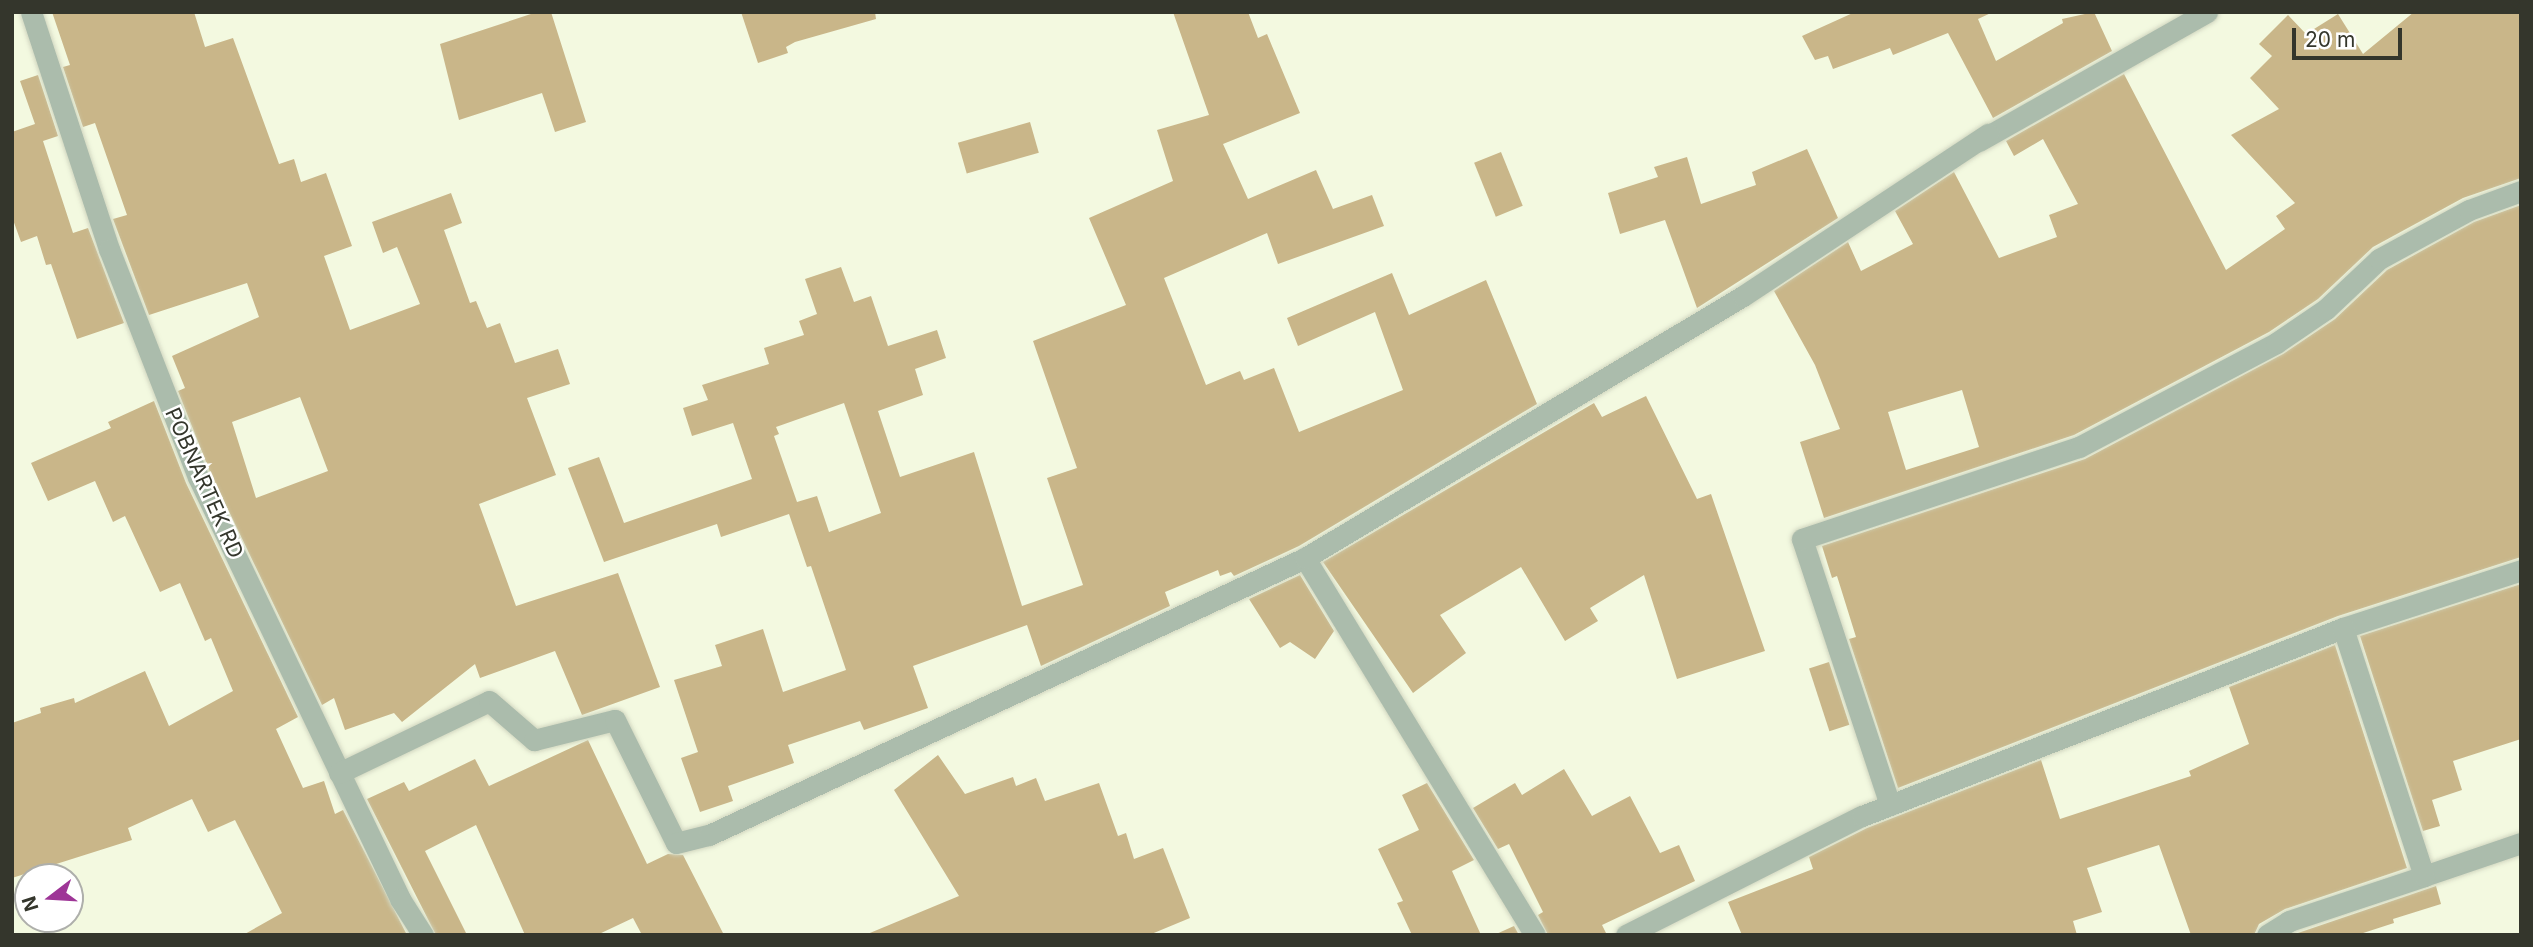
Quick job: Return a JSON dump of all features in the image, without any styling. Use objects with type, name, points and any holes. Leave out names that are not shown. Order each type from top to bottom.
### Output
[{"type":"street","name":"POBNARTEK RD","points":[[31,12],[109,249],[198,477],[400,899],[423,935]]},
{"type":"street","points":[[339,773],[489,701],[534,740],[615,720],[676,843],[709,835],[1305,558],[1743,296],[1984,138],[2207,12]]},
{"type":"street","points":[[1890,805],[1802,539],[2079,447],[2276,343],[2326,309],[2379,259],[2469,210],[2521,191]]},
{"type":"street","points":[[1305,558],[1535,935]]},
{"type":"street","points":[[1626,935],[1890,805],[2343,628],[2521,570]]},
{"type":"street","points":[[2343,628],[2424,876]]},
{"type":"street","points":[[2267,935],[2289,921],[2521,843]]},
{"type":"building","points":[[52,12],[194,12],[205,47],[233,38],[279,164],[294,159],[301,182],[326,173],[352,246],[324,256],[350,330],[420,304],[397,247],[383,253],[372,222],[451,193],[462,223],[444,230],[470,303],[476,301],[487,328],[500,323],[515,363],[558,349],[570,384],[527,398],[556,475],[479,504],[516,606],[618,573],[660,687],[582,715],[555,651],[480,678],[475,664],[402,722],[394,713],[345,730],[334,698],[322,705],[210,472],[178,391],[185,388],[172,356],[259,317],[247,283],[149,315],[113,219],[127,215],[95,123],[83,127],[63,67],[70,65]],"holes":[[[300,397],[328,471],[256,498],[232,422]]]},
{"type":"building","points":[[537,12],[551,12],[586,122],[555,132],[542,93],[459,120],[440,44]]},
{"type":"building","points":[[741,12],[875,12],[876,19],[795,42],[786,47],[788,53],[758,63]]},
{"type":"building","points":[[1173,12],[1248,12],[1258,38],[1267,34],[1300,113],[1223,144],[1248,199],[1316,170],[1333,209],[1372,195],[1384,226],[1278,264],[1267,233],[1164,278],[1206,385],[1240,371],[1244,380],[1274,368],[1299,432],[1403,390],[1375,312],[1298,346],[1287,318],[1392,273],[1409,315],[1486,280],[1537,404],[1299,546],[1234,576],[1231,572],[1220,576],[1218,570],[1165,592],[1170,606],[1041,666],[1027,625],[913,666],[928,708],[864,730],[860,721],[788,745],[794,763],[728,786],[733,801],[700,812],[681,758],[698,752],[674,680],[722,666],[715,645],[763,629],[783,692],[846,670],[811,566],[807,567],[789,514],[721,537],[717,524],[604,562],[568,468],[599,457],[624,523],[752,479],[733,423],[692,436],[683,408],[708,400],[702,385],[769,364],[764,348],[804,335],[799,321],[817,314],[805,279],[841,267],[854,302],[871,296],[888,346],[937,330],[946,358],[915,369],[923,395],[878,411],[900,477],[974,452],[1022,606],[1083,585],[1047,478],[1077,468],[1033,341],[1126,305],[1089,218],[1173,181],[1157,130],[1209,115]],"holes":[[[844,403],[881,513],[829,532],[817,496],[797,502],[774,436],[779,434],[776,427]]]},
{"type":"building","points":[[1855,12],[1993,12],[1978,19],[1996,61],[2063,23],[2062,19],[2094,12],[2112,51],[1993,118],[1948,33],[1893,55],[1890,48],[1833,69],[1828,56],[1815,60],[1802,36]]},
{"type":"building","points":[[2414,12],[2521,12],[2521,178],[2463,198],[2373,247],[2318,299],[2269,332],[2074,435],[1824,518],[1800,442],[1840,429],[1815,365],[1774,291],[1848,242],[1861,271],[1913,244],[1895,211],[1954,172],[1999,258],[2057,237],[2049,215],[2078,204],[2043,139],[2014,156],[2006,141],[2124,74],[2226,270],[2285,229],[2276,216],[2295,203],[2231,135],[2279,109],[2250,78],[2272,56],[2259,44],[2288,15],[2306,34],[2338,14],[2363,54]],"holes":[[[1962,390],[1979,447],[1906,470],[1888,412]]]},
{"type":"building","points":[[38,75],[58,136],[43,141],[73,233],[88,228],[124,323],[77,339],[51,264],[46,265],[37,236],[21,242],[12,217],[12,132],[35,124],[20,81]]},
{"type":"building","points":[[1030,122],[1039,153],[967,173],[958,143]]},
{"type":"building","points":[[1807,149],[1838,218],[1697,308],[1665,220],[1620,234],[1608,193],[1658,177],[1654,167],[1687,157],[1701,204],[1756,185],[1752,172]]},
{"type":"building","points":[[1501,152],[1523,206],[1496,217],[1474,163]]},
{"type":"building","points":[[2521,205],[2521,557],[2338,616],[1898,788],[1849,639],[1856,637],[1837,576],[1832,578],[1822,546],[2085,459],[2283,354],[2335,319],[2387,270],[2474,222]]},
{"type":"building","points":[[1646,396],[1697,499],[1711,494],[1765,651],[1677,679],[1644,575],[1590,608],[1598,621],[1565,641],[1521,567],[1440,615],[1466,653],[1413,693],[1323,562],[1594,403],[1602,417]]},
{"type":"building","points":[[154,401],[186,483],[298,717],[276,729],[303,788],[324,781],[335,814],[343,810],[407,935],[243,935],[282,913],[235,820],[208,832],[192,799],[128,828],[132,840],[59,863],[14,863],[12,878],[12,723],[41,713],[40,708],[74,698],[75,703],[145,671],[169,726],[233,691],[211,638],[205,641],[180,583],[160,592],[125,516],[113,522],[95,481],[48,501],[31,463],[111,428],[108,422]]},
{"type":"building","points":[[1300,575],[1334,631],[1315,659],[1290,642],[1280,648],[1249,599]]},
{"type":"building","points":[[2521,584],[2521,739],[2453,761],[2462,790],[2432,800],[2440,826],[2423,831],[2360,636]]},
{"type":"building","points":[[2335,645],[2407,868],[2285,909],[2259,924],[2254,935],[2191,935],[2159,845],[2087,868],[2102,912],[2073,921],[2077,935],[1742,935],[1728,902],[1813,869],[1809,857],[1867,828],[2041,760],[2060,819],[2191,776],[2189,771],[2249,744],[2229,687]]},
{"type":"building","points":[[1829,662],[1849,725],[1829,731],[1809,668]]},
{"type":"building","points":[[588,740],[647,864],[668,854],[683,855],[724,935],[642,935],[633,918],[597,935],[525,935],[476,825],[425,851],[467,935],[436,935],[367,799],[404,782],[409,791],[475,759],[489,786]]},
{"type":"building","points":[[938,755],[965,794],[1013,777],[1016,786],[1036,778],[1045,801],[1099,783],[1118,836],[1126,833],[1134,859],[1163,848],[1190,918],[1149,935],[865,935],[959,896],[894,790]]},
{"type":"building","points":[[1564,769],[1592,816],[1630,796],[1660,853],[1679,845],[1695,881],[1602,925],[1607,935],[1548,935],[1538,915],[1543,912],[1509,844],[1498,849],[1473,808],[1515,783],[1522,795]]},
{"type":"building","points":[[1427,783],[1474,860],[1452,871],[1481,935],[1412,935],[1397,903],[1403,901],[1378,849],[1419,830],[1402,795]]},
{"type":"building","points":[[2436,886],[2441,904],[2393,919],[2394,923],[2357,935],[2292,935]]},
{"type":"building","points":[[1514,926],[1519,935],[1494,935]]}]
